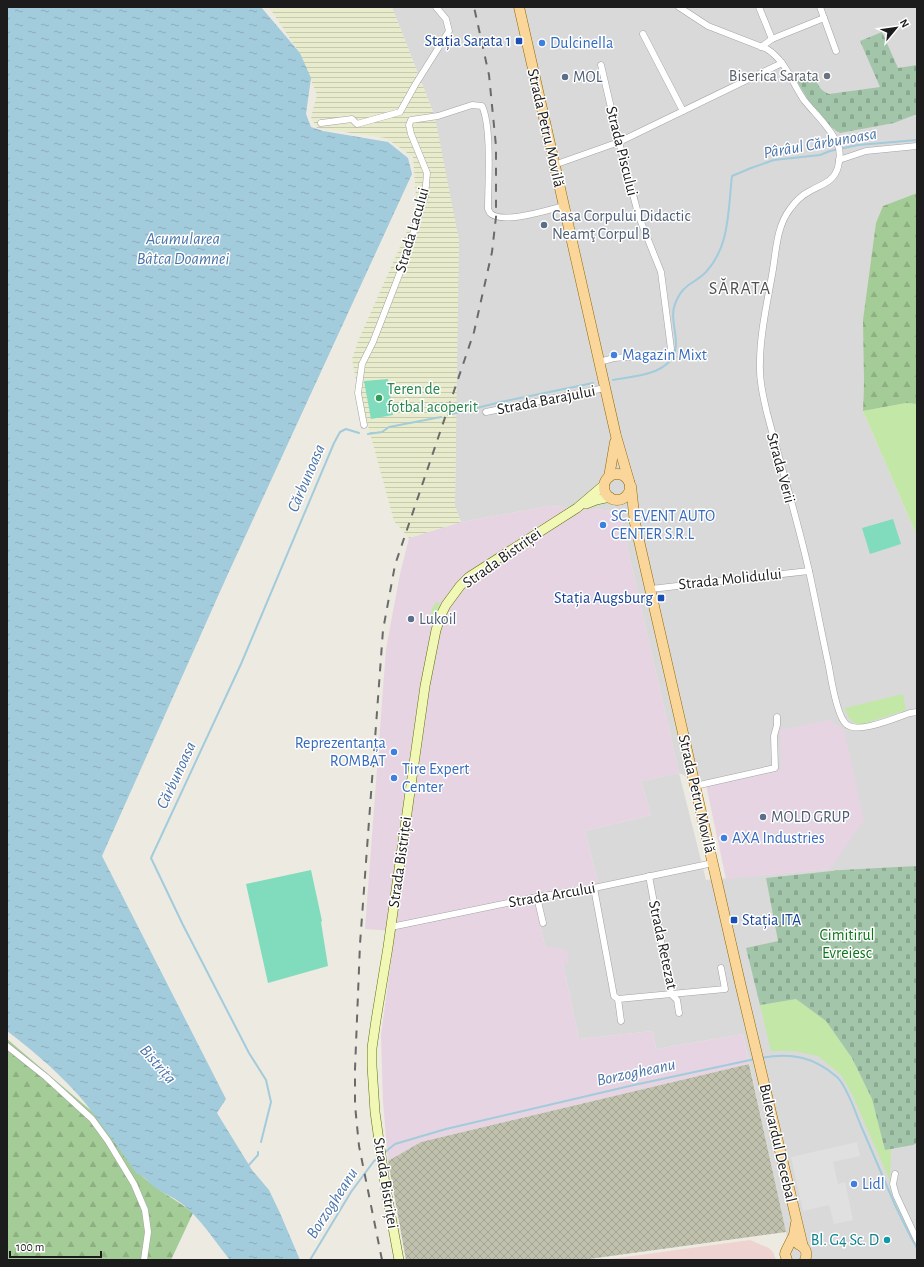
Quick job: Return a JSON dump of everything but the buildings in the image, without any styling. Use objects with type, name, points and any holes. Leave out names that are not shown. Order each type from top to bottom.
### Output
[{"type":"main road","name":"Strada Petru Movilă","points":[[519,7],[616,436],[630,483],[635,523],[759,1064]]},
{"type":"main road","name":"Strada Petru Movilă","points":[[606,481],[614,456],[616,436]]},
{"type":"main road","points":[[616,473],[627,477],[630,483],[629,494],[623,499],[614,499],[605,492],[606,481],[616,473]]},
{"type":"main road","name":"Strada Bistriței","points":[[577,508],[606,481]]},
{"type":"main road","name":"Strada Petru Movilă","points":[[614,499],[635,523]]},
{"type":"main road","name":"Strada Bistriței","points":[[399,1260],[383,1169],[373,1091],[372,1048],[391,927],[425,686],[436,630],[446,605],[460,586],[469,577],[577,508],[596,500],[614,499]]},
{"type":"main road","name":"Bulevardul Decebal","points":[[759,1064],[796,1222],[806,1253],[805,1260]]},
{"type":"main road","name":"Bulevardul Decebal","points":[[787,1260],[785,1254],[794,1235],[796,1222]]},
{"type":"main road","points":[[789,1247],[796,1244],[803,1247]]},
{"type":"street","points":[[321,123],[352,118],[356,124],[400,112],[449,31],[446,19],[436,7]]},
{"type":"street","name":"Strada Verii","points":[[679,7],[708,26],[773,53],[782,63],[804,100],[834,137],[839,146],[840,160],[838,168],[831,180],[804,194],[790,208],[780,230],[767,300],[760,361],[762,390],[809,571],[833,689],[839,711],[846,724],[852,727],[863,728],[917,712]]},
{"type":"street","points":[[759,7],[772,39]]},
{"type":"street","points":[[820,7],[836,51]]},
{"type":"street","points":[[761,47],[772,39],[824,18]]},
{"type":"street","points":[[643,34],[683,111]]},
{"type":"street","points":[[554,165],[619,142],[782,63]]},
{"type":"street","name":"Strada Piscului","points":[[599,362],[614,358],[666,354],[669,353],[671,349],[661,272],[642,224],[619,142],[601,65]]},
{"type":"street","points":[[402,109],[411,120],[438,116],[472,105],[482,106],[485,112],[488,136],[488,209],[490,214],[496,217],[510,218],[564,206]]},
{"type":"street","name":"Strada Lacului","points":[[364,425],[358,393],[362,364],[373,342],[406,257],[424,196],[426,174],[411,134],[409,125],[411,120]]},
{"type":"street","points":[[840,160],[866,151],[917,146]]},
{"type":"street","name":"Strada Barajului","points":[[486,412],[605,388]]},
{"type":"street","name":"Strada Molidului","points":[[651,589],[809,571]]},
{"type":"street","points":[[695,786],[775,768],[774,736],[777,725],[777,717]]},
{"type":"street","name":"Strada Arcului","points":[[391,927],[537,897],[594,888],[713,864]]},
{"type":"street","name":"Strada Retezat","points":[[649,876],[672,994],[677,1000],[679,1013]]},
{"type":"street","points":[[594,888],[614,996],[618,999],[621,1021]]},
{"type":"street","points":[[537,897],[543,924]]},
{"type":"street","points":[[618,999],[725,989],[721,968]]},
{"type":"street","points":[[7,1046],[46,1077],[92,1119],[134,1184],[145,1210],[148,1232],[144,1260]]},
{"type":"street","points":[[896,1174],[893,1184],[896,1195],[917,1240]]},
{"type":"shaded area","points":[[269,7],[392,7],[435,117],[459,240],[455,506],[461,522],[409,538],[394,521],[357,385],[352,359],[358,341],[417,209],[413,157],[386,138],[317,128],[311,117],[317,95],[301,55]]},
{"type":"shaded area","points":[[392,7],[917,7],[917,193],[883,206],[864,382],[863,411],[917,536],[917,1260],[792,1260],[743,1034],[656,1049],[653,1031],[579,1039],[563,964],[545,946],[533,894],[598,882],[585,831],[651,815],[641,781],[679,773],[619,511],[550,506],[461,522],[455,507],[456,397],[435,117]],"holes":[[[781,770],[830,869],[706,880],[679,773],[706,785]]]},
{"type":"shaded area","points":[[550,506],[619,511],[679,773],[641,781],[651,815],[585,831],[598,882],[533,894],[545,946],[567,950],[569,963],[563,964],[579,1039],[653,1031],[656,1049],[743,1034],[749,1064],[421,1142],[388,1161],[383,1101],[381,1035],[395,931],[365,929],[386,649],[400,574],[409,538],[461,522]]},
{"type":"shaded area","points":[[830,720],[844,730],[864,820],[830,869],[726,879],[706,785],[781,770],[780,730]]},
{"type":"shaded area","points":[[749,1064],[786,1232],[582,1260],[406,1260],[388,1161],[421,1142]]},
{"type":"shaded area","points":[[857,1142],[860,1156],[833,1162],[838,1184],[845,1182],[853,1220],[834,1224],[829,1205],[803,1211],[791,1157]]},
{"type":"shaded area","points":[[750,1240],[769,1248],[773,1252],[776,1260],[603,1260]]},
{"type":"green space","points":[[882,32],[898,68],[917,65],[917,114],[894,123],[840,133],[820,116],[795,78],[808,72],[812,74],[821,89],[829,94],[880,87],[860,41]]},
{"type":"green space","points":[[917,193],[917,404],[906,403],[863,411],[863,320],[876,223],[883,206]]},
{"type":"green space","name":"Teren de fotbal acoperit","points":[[388,379],[393,415],[371,419],[364,381]]},
{"type":"green space","points":[[906,403],[917,404],[917,536],[863,411]]},
{"type":"green space","points":[[893,519],[901,544],[870,554],[862,528]]},
{"type":"green space","points":[[437,602],[440,604],[432,624],[430,623],[431,611]]},
{"type":"green space","points":[[903,694],[906,710],[860,725],[850,719],[845,708]]},
{"type":"green space","name":"Cimitirul Evreiesc","points":[[917,866],[917,1143],[885,1150],[872,1099],[852,1058],[826,1021],[796,999],[760,1005],[746,948],[778,941],[766,878],[841,870]]},
{"type":"green space","points":[[311,870],[322,921],[328,966],[268,983],[246,884]]},
{"type":"green space","points":[[796,999],[826,1021],[852,1058],[873,1101],[885,1150],[891,1149],[890,1181],[852,1094],[841,1075],[818,1056],[794,1051],[771,1051],[760,1005]]},
{"type":"green space","points":[[7,1039],[95,1114],[141,1175],[193,1213],[171,1260],[7,1260]]},
{"type":"water","name":"Acumularea Bâtca Doamnei","points":[[7,7],[261,7],[300,53],[311,78],[306,114],[311,127],[323,131],[388,142],[408,158],[412,174],[227,576],[102,856],[226,1099],[217,1113],[252,1170],[269,1190],[300,1260],[230,1260],[188,1209],[137,1174],[86,1104],[59,1074],[7,1031]]},
{"type":"waterway","name":"Pârâul Cărbunoasa","points":[[613,380],[651,373],[664,366],[674,355],[676,348],[673,318],[675,304],[681,292],[706,272],[720,251],[726,227],[732,176],[774,160],[820,155],[830,151],[858,145],[917,140]]},
{"type":"waterway","name":"Cărbunoasa","points":[[448,415],[501,402],[593,383]]},
{"type":"waterway","name":"Cărbunoasa","points":[[368,434],[382,432],[389,427],[441,417]]},
{"type":"waterway","name":"Cărbunoasa","points":[[261,1142],[271,1102],[266,1080],[249,1053],[183,925],[151,858],[241,664],[334,443],[340,432],[346,429],[359,433]]},
{"type":"waterway","name":"Borzogheanu","points":[[761,1058],[772,1056],[792,1056],[802,1058],[820,1065],[841,1081],[851,1100],[896,1207],[917,1248]]},
{"type":"waterway","name":"Borzogheanu","points":[[384,1153],[395,1144],[446,1129],[634,1085],[755,1059]]},
{"type":"waterway","points":[[247,1167],[258,1155],[258,1152]]},
{"type":"waterway","name":"Borzogheanu","points":[[310,1260],[351,1192],[374,1161],[378,1158]]},
{"type":"railway","points":[[382,1260],[359,1146],[355,1105],[355,1069],[360,944],[383,630],[395,565],[474,332],[492,252],[496,217],[496,146],[489,75],[474,7]]},
{"type":"place","name":"Stația Sarata 1","points":[[519,41]]},
{"type":"place","name":"Dulcinella","points":[[542,43]]},
{"type":"place","name":"Biserica Sarata","points":[[827,76]]},
{"type":"place","name":"MOL","points":[[565,77]]},
{"type":"place","name":"Casa Corpului Didactic Neamţ Corpul B","points":[[544,225]]},
{"type":"place","name":"Magazin Mixt","points":[[614,355]]},
{"type":"place","name":"Teren de fotbal acoperit","points":[[379,398]]},
{"type":"place","name":"SC. EVENT AUTO CENTER S.R.L","points":[[603,525]]},
{"type":"place","name":"Stația Augsburg","points":[[661,598]]},
{"type":"place","name":"Lukoil","points":[[411,619]]},
{"type":"place","name":"Reprezentanța ROMBAT","points":[[394,752]]},
{"type":"place","name":"Tire Expert Center","points":[[394,778]]},
{"type":"place","name":"MOLD GRUP","points":[[763,817]]},
{"type":"place","name":"AXA Industries","points":[[724,838]]},
{"type":"place","name":"Stația ITA","points":[[734,920]]},
{"type":"place","name":"Lidl","points":[[854,1184]]},
{"type":"place","name":"Bl. G4 Sc. D","points":[[887,1240]]},
{"type":"district","name":"SĂRATA","points":[[740,289]]},
{"type":"water label","name":"Bistrița","points":[[158,1064]]}]
